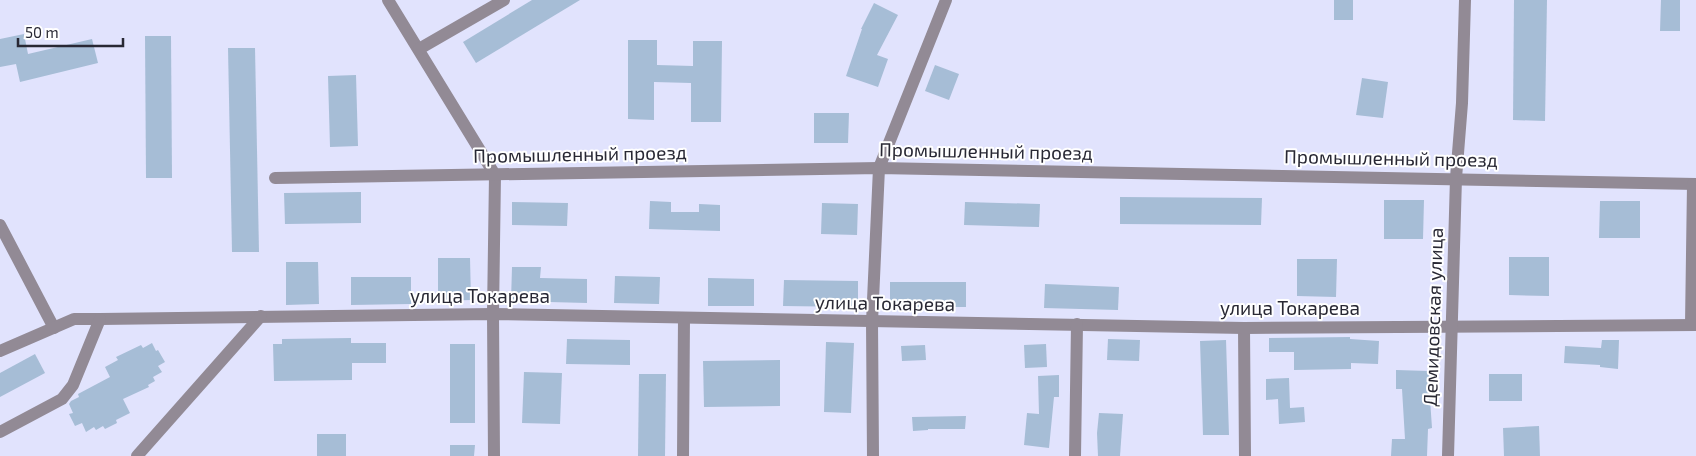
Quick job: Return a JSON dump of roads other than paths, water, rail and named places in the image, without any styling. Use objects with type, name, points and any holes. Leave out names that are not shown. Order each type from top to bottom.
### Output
[{"type":"street","points":[[388,0],[495,175],[493,314],[494,456]]},
{"type":"street","points":[[419,49],[504,0]]},
{"type":"street","points":[[873,456],[872,322],[879,168],[946,0]]},
{"type":"street","name":"Демидовская улица","points":[[1448,456],[1456,178],[1462,103],[1465,0]]},
{"type":"street","name":"Промышленный проезд","points":[[275,178],[879,168],[1694,184]]},
{"type":"street","points":[[1694,184],[1694,325]]},
{"type":"street","points":[[0,225],[54,328],[0,351]]},
{"type":"street","name":"улица Токарева","points":[[54,328],[74,319],[493,314],[1244,328],[1694,325]]},
{"type":"street","points":[[137,456],[261,316]]},
{"type":"street","points":[[684,318],[684,456]]},
{"type":"street","points":[[0,432],[62,399],[68,393],[100,319]]},
{"type":"street","points":[[1075,456],[1077,324]]},
{"type":"street","points":[[1244,328],[1245,456]]}]
